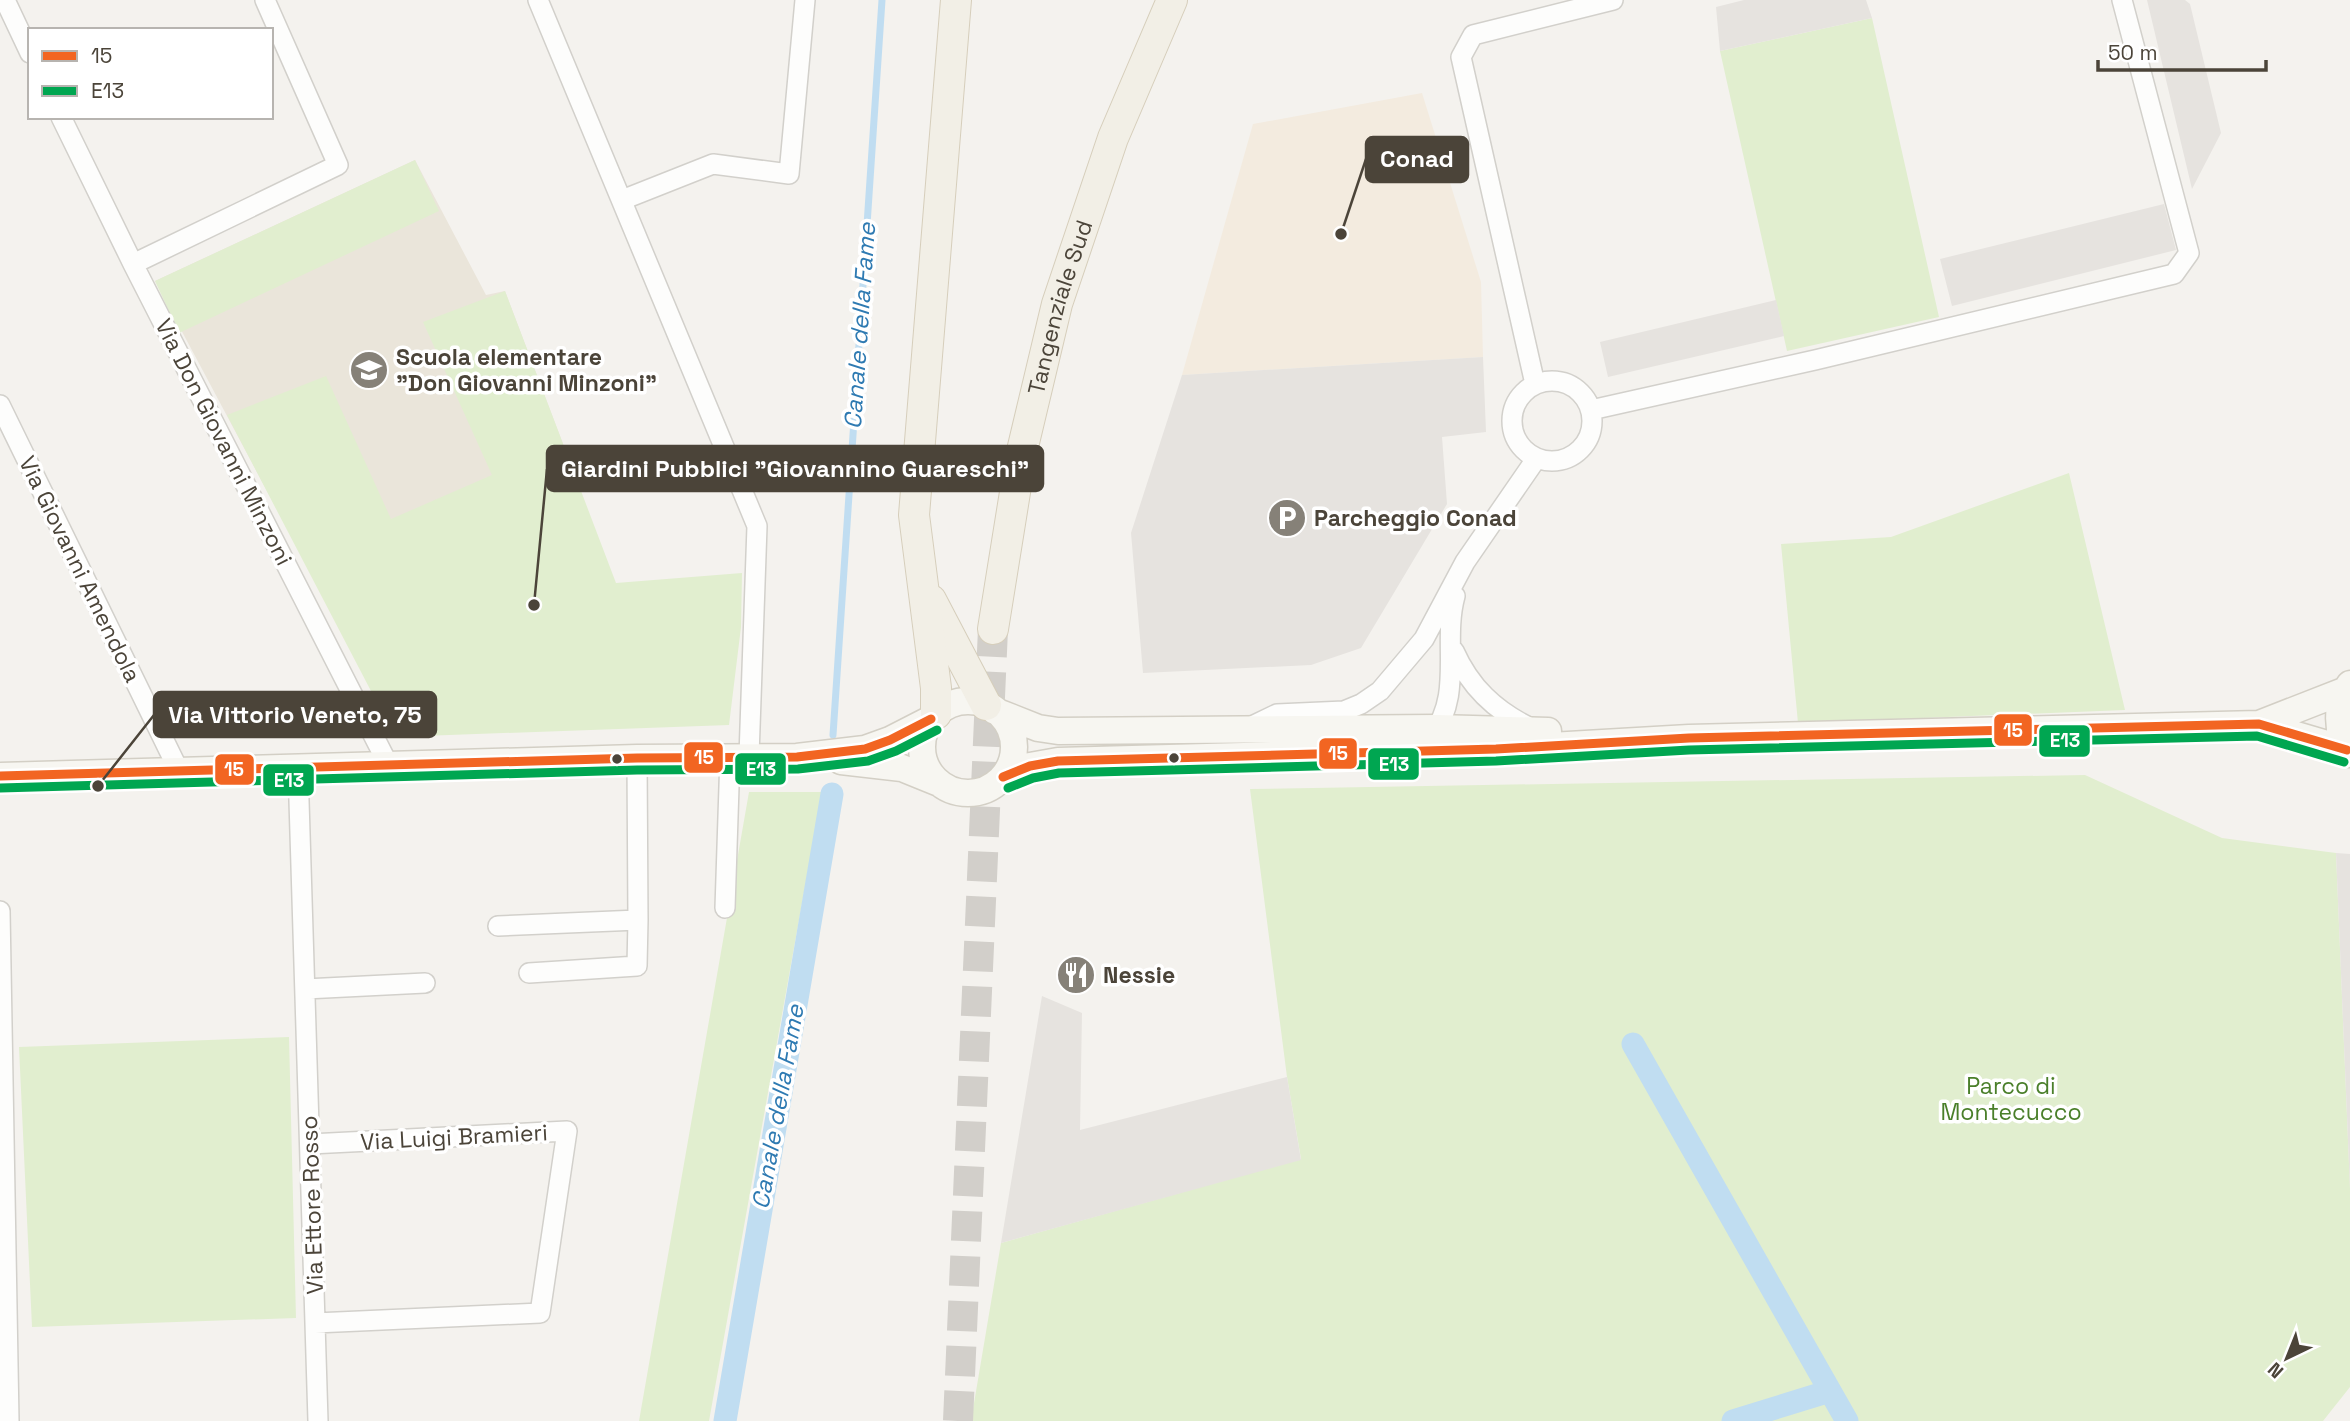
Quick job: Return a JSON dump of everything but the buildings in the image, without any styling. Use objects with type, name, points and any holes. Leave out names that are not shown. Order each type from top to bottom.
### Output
[{"type":"main road","points":[[941,784],[930,773],[923,760],[922,744],[933,717],[936,688],[914,515],[956,0]]},
{"type":"main road","name":"Tangenziale Sud","points":[[993,629],[1021,455],[1058,304],[1113,138],[1172,0]]},
{"type":"main road","points":[[0,776],[637,758],[867,756],[953,790],[980,792],[1003,777],[1014,750],[1012,735],[1006,721],[990,708],[922,582]]},
{"type":"main road","points":[[2259,724],[2348,687]]},
{"type":"main road","points":[[2348,687],[2339,710],[2340,731],[2349,752]]},
{"type":"main road","points":[[867,756],[890,740],[957,703],[970,702],[1028,725],[1058,731],[1437,728],[1689,738]]},
{"type":"main road","points":[[1003,777],[1030,766],[1058,761],[1496,749],[1689,738],[2259,724],[2349,752]]},
{"type":"street","points":[[5,0],[28,49]]},
{"type":"street","points":[[133,264],[338,165],[265,0]]},
{"type":"street","points":[[538,0],[757,526],[740,756],[725,908]]},
{"type":"street","points":[[622,200],[713,163],[789,174],[805,0]]},
{"type":"street","points":[[1535,384],[1461,57],[1473,35],[1613,0]]},
{"type":"street","points":[[1591,410],[1815,360],[2174,274],[2189,253],[2123,0]]},
{"type":"street","name":"Via Don Giovanni Minzoni","points":[[62,119],[389,766]]},
{"type":"street","points":[[1548,381],[1575,387],[1585,397],[1591,410],[1593,423],[1584,447],[1574,456],[1562,461],[1548,462],[1536,458],[1518,444],[1511,422],[1517,400],[1535,384],[1548,381]]},
{"type":"street","name":"Via Giovanni Amendola","points":[[0,405],[179,771]]},
{"type":"street","points":[[1245,730],[1277,714],[1344,711],[1361,704],[1380,691],[1424,639],[1465,562],[1536,458]]},
{"type":"street","points":[[1214,757],[1276,745],[1422,740],[1431,736],[1449,702],[1450,616],[1465,562]]},
{"type":"street","points":[[1449,640],[1463,672],[1487,700],[1508,717],[1535,730]]},
{"type":"street","points":[[529,973],[638,965],[637,758]]},
{"type":"street","name":"Via Ettore Rosso","points":[[298,768],[318,1421]]},
{"type":"street","points":[[0,911],[9,1421]]},
{"type":"street","points":[[498,926],[638,920]]},
{"type":"street","points":[[305,989],[425,983]]},
{"type":"street","name":"Via Luigi Bramieri","points":[[310,1144],[567,1131],[540,1313],[315,1323]]},
{"type":"shaded area","points":[[1744,0],[1866,0],[1872,18],[1720,51],[1716,7]]},
{"type":"shaded area","points":[[2147,0],[2185,0],[2190,4],[2221,133],[2192,189]]},
{"type":"shaded area","points":[[1422,93],[1481,282],[1483,357],[1182,375],[1253,124]]},
{"type":"shaded area","name":"Scuola elementare \"Don Giovanni Minzoni\"","points":[[415,160],[486,295],[505,291],[563,444],[305,562],[155,281]]},
{"type":"shaded area","points":[[2164,204],[2176,250],[1952,306],[1940,259]]},
{"type":"shaded area","points":[[1776,300],[1784,336],[1608,377],[1600,342]]},
{"type":"shaded area","name":"Parcheggio Conad","points":[[1483,357],[1486,432],[1442,437],[1447,504],[1361,648],[1311,665],[1143,673],[1131,533],[1182,375]]},
{"type":"shaded area","points":[[2336,853],[2350,854],[2350,1188]]},
{"type":"shaded area","points":[[1042,996],[1082,1013],[1080,1130],[1287,1077],[1301,1160],[1001,1243]]},
{"type":"green space","points":[[1872,18],[1939,317],[1787,351],[1720,51]]},
{"type":"green space","points":[[415,160],[439,211],[179,333],[155,281]]},
{"type":"green space","points":[[505,291],[616,583],[742,573],[741,627],[729,725],[395,737],[227,415],[326,376],[391,519],[492,475],[423,322]]},
{"type":"green space","points":[[2069,473],[2125,710],[1798,723],[1781,544],[1891,537]]},
{"type":"green space","name":"Parco di Montecucco","points":[[2085,775],[2222,838],[2336,853],[2350,1188],[2350,1387],[2323,1421],[971,1421],[1001,1243],[1301,1159],[1287,1077],[1250,789]]},
{"type":"green space","points":[[749,792],[822,792],[709,1421],[639,1421]]},
{"type":"green space","points":[[289,1037],[296,1318],[32,1327],[19,1047]]},
{"type":"waterway","name":"Canale della Fame","points":[[833,735],[882,0]]},
{"type":"waterway","name":"Canale della Fame","points":[[725,1421],[832,794]]},
{"type":"waterway","points":[[1633,1044],[1847,1421]]},
{"type":"waterway","points":[[1733,1421],[1830,1391]]},
{"type":"tunnel","points":[[958,1421],[993,629]]},
{"type":"transit line","name":"15","points":[[0,776],[637,758],[797,757],[865,749],[890,740],[931,719]]},
{"type":"transit line","name":"15","points":[[1003,777],[1030,766],[1058,761],[1496,749],[1689,738],[2259,724],[2347,750]]},
{"type":"transit line","name":"E13","points":[[0,788],[637,770],[798,769],[868,761],[896,751],[937,730]]},
{"type":"transit line","name":"E13","points":[[1008,788],[1033,778],[1059,773],[1496,761],[1689,750],[2257,736],[2344,762]]},
{"type":"place","name":"Conad","points":[[1341,234]]},
{"type":"place","name":"Scuola elementare \"Don Giovanni Minzoni\"","points":[[369,370]]},
{"type":"place","name":"Parcheggio Conad","points":[[1287,518]]},
{"type":"place","name":"Giardini Pubblici \"Giovannino Guareschi\"","points":[[534,605]]},
{"type":"place","name":"Via Vittorio Veneto, 75","points":[[98,786]]},
{"type":"place","name":"Nessie","points":[[1076,975]]}]
